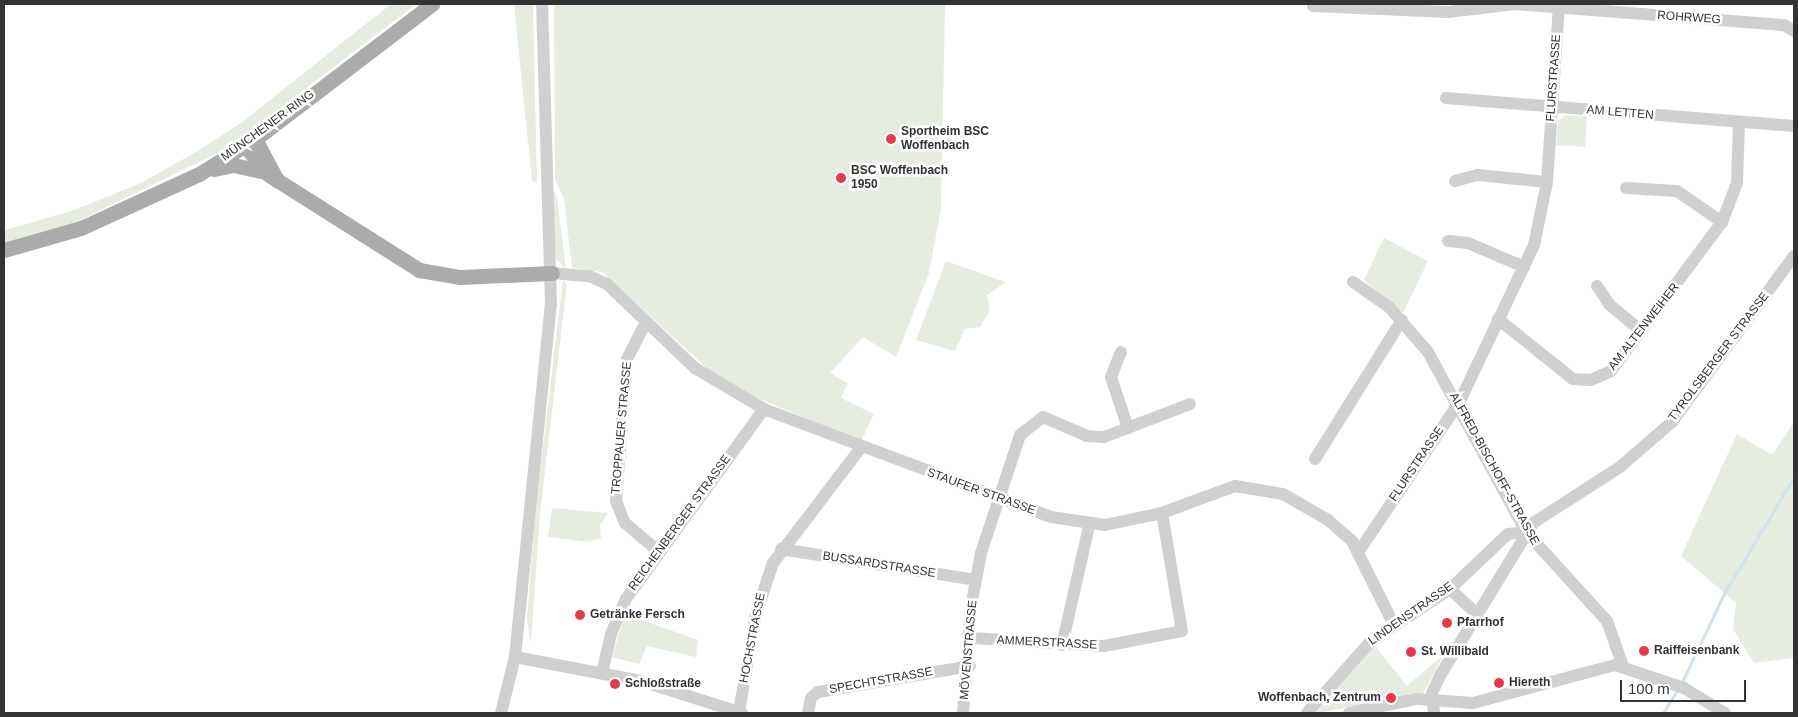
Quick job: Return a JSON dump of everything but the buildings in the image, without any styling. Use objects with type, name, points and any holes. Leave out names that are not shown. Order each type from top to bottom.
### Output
[{"type":"main road","name":"MÜNCHENER RING","points":[[4,250],[81,228],[199,174],[250,142],[432,4]]},
{"type":"main road","points":[[250,142],[271,176]]},
{"type":"main road","points":[[199,174],[232,166],[271,176],[426,272],[468,277],[552,273]]},
{"type":"street","points":[[501,713],[515,657],[552,273],[544,167],[542,4]]},
{"type":"street","name":"ROHRWEG","points":[[1314,6],[1434,12],[1497,4],[1558,6],[1784,25],[1794,31]]},
{"type":"street","name":"FLURSTRASSE","points":[[1359,551],[1459,403],[1524,267],[1542,217],[1547,182],[1558,6]]},
{"type":"street","name":"AM LETTEN","points":[[1446,98],[1794,126]]},
{"type":"street","name":"AM ALTENWEIHER","points":[[1498,320],[1567,375],[1581,380],[1599,378],[1612,371],[1722,222],[1737,183],[1739,122]]},
{"type":"street","points":[[1455,181],[1478,175],[1547,182]]},
{"type":"street","points":[[1626,188],[1684,194],[1722,222]]},
{"type":"street","points":[[1448,241],[1468,242],[1524,267]]},
{"type":"street","name":"TYROLSBERGER STRASSE","points":[[1431,699],[1476,612],[1526,532],[1541,516],[1620,467],[1672,422],[1794,256]]},
{"type":"street","name":"STAUFER STRASSE","points":[[552,273],[603,281],[701,373],[764,409],[997,499],[1089,526],[1162,513],[1225,488],[1262,489],[1297,501],[1328,520],[1359,551],[1394,625]]},
{"type":"street","name":"ALFRED-BISCHOFF-STRASSE","points":[[1353,282],[1402,320],[1459,403],[1526,532],[1607,621],[1623,666]]},
{"type":"street","points":[[1598,286],[1610,304],[1641,331]]},
{"type":"street","points":[[1315,460],[1402,320]]},
{"type":"street","name":"TROPPAUER STRASSE","points":[[646,322],[627,359],[616,501],[625,523],[658,551]]},
{"type":"street","points":[[1121,352],[1111,377],[1128,428],[1190,404]]},
{"type":"street","name":"REICHENBERGER STRASSE","points":[[602,673],[618,613],[658,551],[764,409]]},
{"type":"street","name":"MÖVENSTRASSE","points":[[963,713],[970,666],[976,580],[997,499],[1014,445],[1037,418],[1096,438],[1128,428]]},
{"type":"street","name":"HOCHSTRASSE","points":[[741,713],[760,595],[781,549],[862,446]]},
{"type":"street","name":"AMMERSTRASSE","points":[[971,638],[1062,646],[1128,645],[1182,631],[1162,513]]},
{"type":"street","points":[[1062,646],[1089,526]]},
{"type":"street","name":"LINDENSTRASSE","points":[[1307,713],[1362,650],[1394,625],[1450,589],[1508,534],[1526,532]]},
{"type":"street","name":"BUSSARDSTRASSE","points":[[781,549],[976,580]]},
{"type":"street","points":[[1450,589],[1476,612]]},
{"type":"street","points":[[515,657],[602,673],[741,713]]},
{"type":"street","points":[[1348,713],[1431,699],[1473,702],[1606,665],[1623,666],[1680,686],[1724,713]]},
{"type":"street","name":"SPECHTSTRASSE","points":[[808,713],[811,698],[818,692],[970,666]]},
{"type":"street","points":[[1431,699],[1434,713]]},
{"type":"shaded area","points":[[391,4],[416,4],[228,148],[72,224],[4,244],[4,230],[72,211],[141,183],[196,152],[241,123]]},
{"type":"shaded area","points":[[514,4],[533,4],[537,183],[532,181]]},
{"type":"shaded area","points":[[554,4],[945,4],[941,209],[929,273],[896,357],[863,337],[830,373],[848,383],[841,398],[874,414],[861,441],[755,397],[708,369],[602,272],[572,268],[564,199],[555,180]]},
{"type":"shaded area","points":[[1566,115],[1587,116],[1585,147],[1556,145],[1558,121]]},
{"type":"shaded area","points":[[550,181],[557,197],[566,269],[556,259]]},
{"type":"shaded area","points":[[1384,238],[1428,261],[1403,313],[1364,280]]},
{"type":"shaded area","points":[[946,261],[1006,282],[987,295],[990,310],[980,327],[965,329],[955,351],[916,340]]},
{"type":"shaded area","points":[[563,280],[567,284],[540,514],[531,643],[527,620],[535,514]]},
{"type":"shaded area","points":[[1794,422],[1794,658],[1754,663],[1733,629],[1736,603],[1681,556],[1737,434],[1772,455]]},
{"type":"shaded area","points":[[552,508],[608,513],[600,525],[601,538],[588,542],[548,537]]},
{"type":"shaded area","points":[[625,614],[698,640],[696,657],[647,646],[639,664],[612,657]]},
{"type":"shaded area","points":[[1374,645],[1407,686],[1444,654],[1423,694],[1316,713]]},
{"type":"waterway","points":[[1682,682],[1724,594],[1794,477]]},
{"type":"waterway","points":[[1663,713],[1678,689]]},
{"type":"place","name":"Sportheim BSC Woffenbach","points":[[891,139]]},
{"type":"place","name":"BSC Woffenbach 1950","points":[[841,178]]},
{"type":"place","name":"Getränke Fersch","points":[[580,615]]},
{"type":"place","name":"Pfarrhof","points":[[1447,623]]},
{"type":"place","name":"Raiffeisenbank","points":[[1644,651]]},
{"type":"place","name":"St. Willibald","points":[[1411,652]]},
{"type":"place","name":"Hiereth","points":[[1499,683]]},
{"type":"place","name":"Schloßstraße","points":[[615,684]]},
{"type":"place","name":"Woffenbach, Zentrum","points":[[1391,698]]}]
